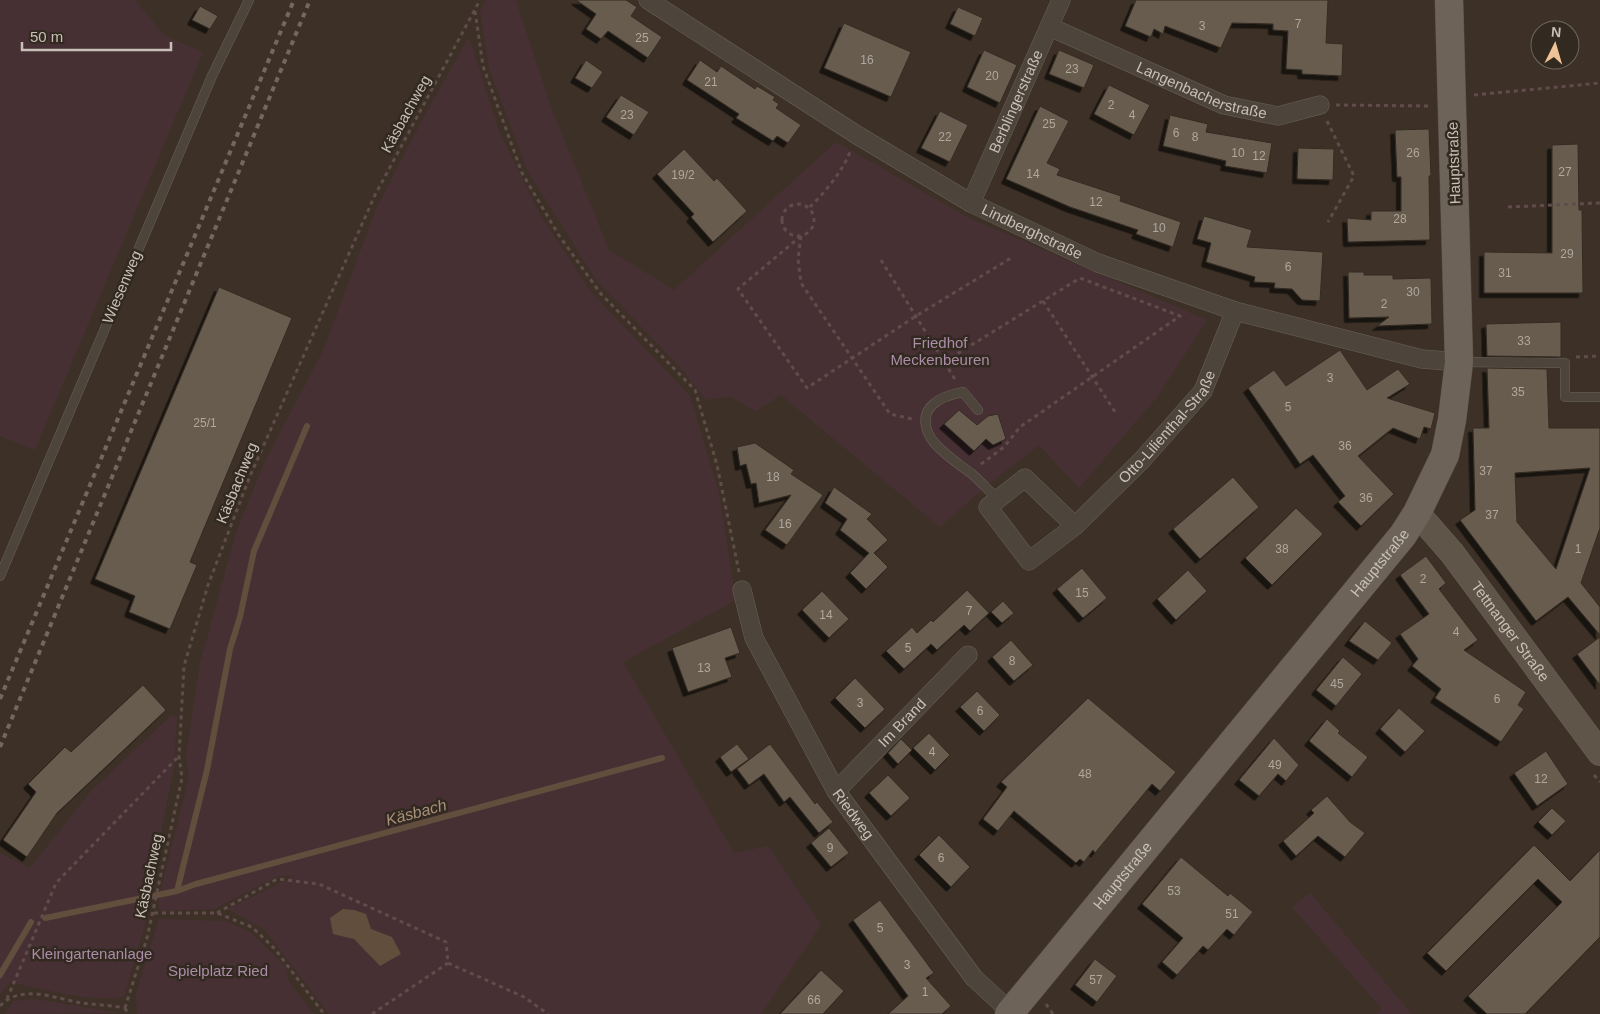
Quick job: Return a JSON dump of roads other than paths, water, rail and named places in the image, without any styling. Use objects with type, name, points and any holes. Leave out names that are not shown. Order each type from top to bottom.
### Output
[{"type":"main road","name":"Hauptstraße","points":[[1010,1013],[1403,535],[1417,513],[1444,455],[1452,420],[1459,362],[1449,0]]},
{"type":"main road","name":"Tettnanger Straße","points":[[1417,513],[1452,553],[1600,753]]},
{"type":"street","name":"Lindberghstraße","points":[[648,0],[857,135],[971,203],[1098,263],[1235,311],[1422,359],[1459,362]]},
{"type":"street","name":"Berblingerstraße","points":[[971,203],[1061,0]]},
{"type":"street","name":"Langenbacherstraße","points":[[1050,27],[1224,105],[1278,116],[1320,105]]},
{"type":"street","name":"Otto-Lilienthal-Straße","points":[[998,499],[988,507],[1030,561],[1075,526],[1142,460],[1204,391],[1235,311]]},
{"type":"street","points":[[998,499],[1025,478],[1075,526]]},
{"type":"street","name":"Riedweg","points":[[742,590],[754,638],[836,791],[974,978],[1010,1013]]},
{"type":"street","name":"Im Brand","points":[[836,791],[968,655]]},
{"type":"lane","name":"Wiesenweg","points":[[0,576],[212,76],[249,0]]},
{"type":"lane","points":[[1459,362],[1565,364],[1565,397],[1600,397]]},
{"type":"lane","points":[[978,410],[963,392],[946,395],[932,403],[925,419],[929,435],[946,454],[998,499]]},
{"type":"waterway","name":"Käsbach","points":[[177,891],[207,770],[230,649],[240,617],[254,551],[307,426]]},
{"type":"waterway","name":"Käsbach","points":[[45,918],[177,891],[196,884],[662,758]]},
{"type":"waterway","name":"Käsbach","points":[[0,975],[31,922]]},
{"type":"railway","points":[[0,699],[294,0]]},
{"type":"railway","points":[[0,747],[310,0]]},
{"type":"park label","name":"Friedhof Meckenbeuren","points":[[940,352]]},
{"type":"park label","name":"Kleingartenanlage","points":[[92,954]]},
{"type":"park label","name":"Spielplatz Ried","points":[[218,971]]}]
